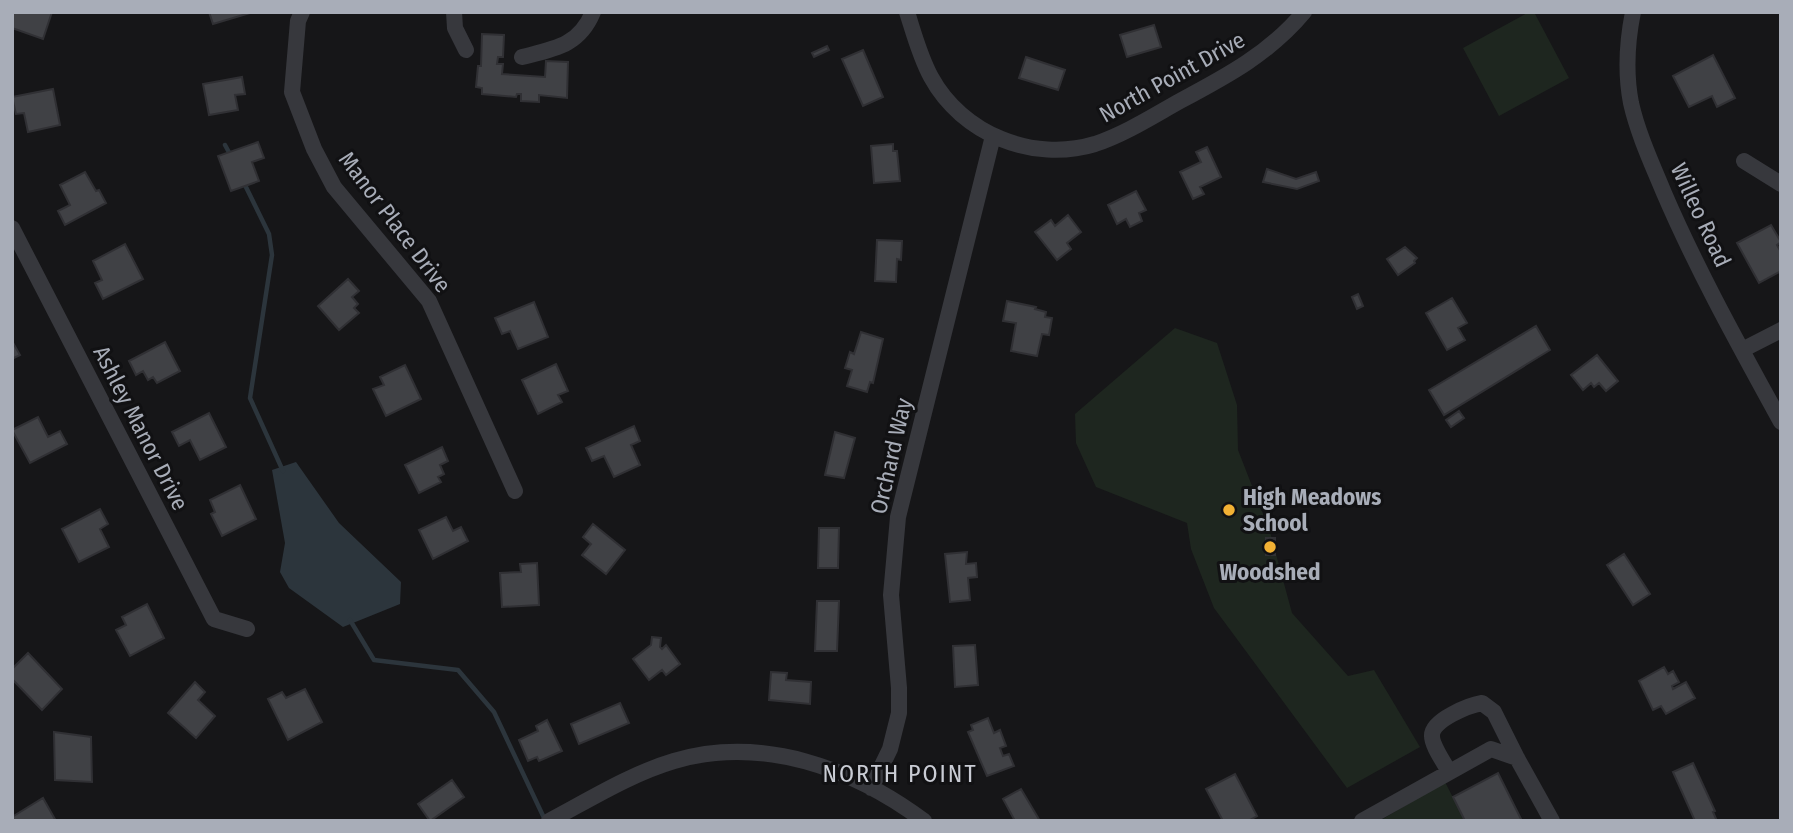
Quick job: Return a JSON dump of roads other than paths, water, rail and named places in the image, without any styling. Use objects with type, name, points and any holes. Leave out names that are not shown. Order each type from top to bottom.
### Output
[{"type":"street","name":"Manor Place Drive","points":[[302,12],[298,21],[292,92],[314,149],[334,187],[429,301],[515,491]]},
{"type":"street","points":[[454,12],[455,28],[466,50]]},
{"type":"street","points":[[522,57],[557,48],[574,39],[585,30],[593,12]]},
{"type":"street","name":"North Point Drive","points":[[907,12],[922,57],[943,95],[974,125],[993,136],[1016,145],[1042,149],[1069,149],[1094,144],[1120,134],[1245,65],[1278,41],[1304,12]]},
{"type":"street","name":"Willeo Road","points":[[1633,12],[1628,40],[1628,72],[1636,122],[1682,233],[1781,422]]},
{"type":"street","name":"Orchard Way","points":[[871,788],[891,749],[899,713],[891,595],[898,517],[993,136]]},
{"type":"street","points":[[1744,161],[1781,184]]},
{"type":"street","name":"Ashley Manor Drive","points":[[12,228],[214,619],[247,629]]},
{"type":"street","points":[[1742,351],[1781,330]]},
{"type":"street","points":[[1449,772],[1432,738],[1432,731],[1442,721],[1482,703],[1494,712],[1552,821]]},
{"type":"street","points":[[1362,821],[1490,748],[1517,758]]},
{"type":"street","points":[[549,821],[643,773],[674,761],[703,754],[745,751],[791,756],[831,768],[871,788],[924,821]]},
{"type":"waterway","points":[[225,145],[231,156]]},
{"type":"waterway","points":[[244,183],[269,234],[272,255],[250,398],[283,471]]},
{"type":"waterway","points":[[350,620],[374,660],[458,670],[494,712],[545,820]]},
{"type":"place","name":"High Meadows School","points":[[1229,510]]},
{"type":"place","name":"Woodshed","points":[[1270,547]]},
{"type":"district","name":"NORTH POINT","points":[[900,774]]}]
